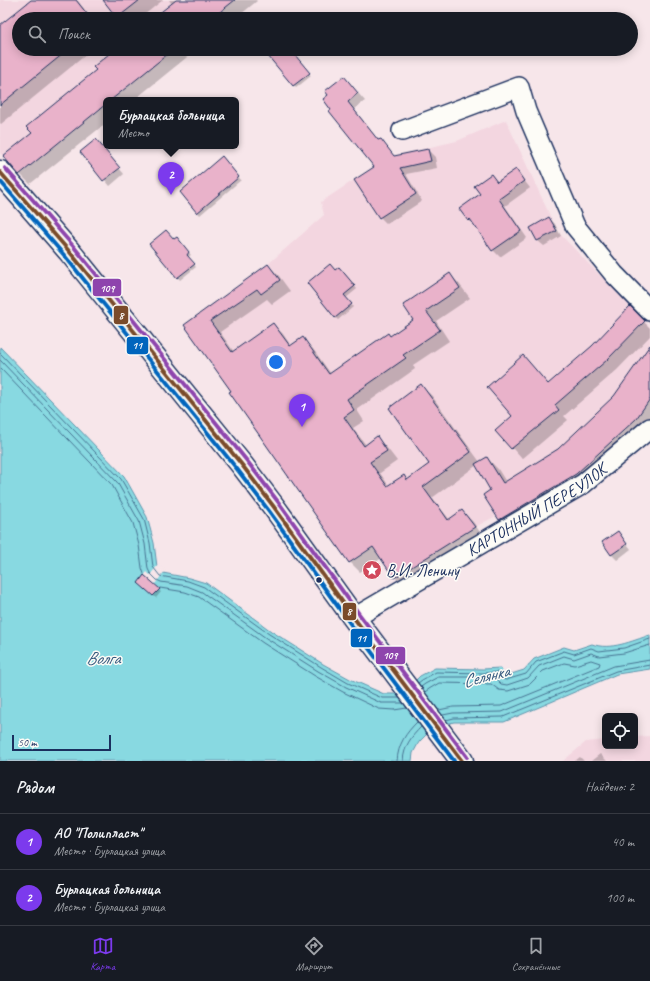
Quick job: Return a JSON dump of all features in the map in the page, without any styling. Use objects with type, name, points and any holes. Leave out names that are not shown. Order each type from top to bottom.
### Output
[{"type":"main road","points":[[0,172],[69,251],[237,459],[274,507],[354,618],[458,755]]},
{"type":"street","points":[[402,131],[519,87],[526,111],[575,226],[614,274],[650,312]]},
{"type":"street","name":"КАРТОННЫЙ ПЕРЕУЛОК","points":[[354,618],[583,484],[650,428]]},
{"type":"shaded area","points":[[0,0],[235,0],[220,12],[12,12],[12,56],[165,56],[115,97],[103,97],[103,106],[19,175],[0,153]]},
{"type":"shaded area","points":[[506,120],[557,231],[650,327],[650,399],[636,419],[576,474],[499,521],[496,516],[475,527],[394,578],[373,547],[349,563],[184,325],[268,264],[324,215],[321,202],[381,162],[391,156],[457,141]]},
{"type":"shaded area","points":[[650,736],[650,761],[563,761],[586,742],[602,740],[602,749],[638,749],[638,737]]},
{"type":"water","name":"Волга","points":[[0,347],[124,476],[147,517],[154,543],[157,567],[163,573],[206,583],[271,631],[323,664],[350,679],[384,694],[402,694],[420,676],[435,668],[500,668],[505,676],[524,670],[534,659],[564,647],[574,650],[592,644],[599,646],[614,646],[650,635],[650,669],[617,674],[504,722],[454,722],[441,725],[429,732],[419,742],[413,753],[412,761],[0,761]]},
{"type":"pier","points":[[158,565],[165,571],[155,584],[160,589],[153,596],[138,583],[147,572],[150,575]]},
{"type":"building","points":[[31,0],[76,0],[85,12],[16,12]]},
{"type":"building","points":[[103,0],[140,0],[125,12],[112,12]]},
{"type":"building","points":[[176,0],[235,0],[220,12],[161,12]]},
{"type":"building","points":[[12,15],[12,56],[60,56],[0,105],[0,25]]},
{"type":"building","points":[[106,56],[165,56],[115,97],[103,97],[103,106],[19,175],[3,156],[32,133],[26,127],[96,70],[93,67]]},
{"type":"building","points":[[268,56],[296,56],[310,73],[293,86]]},
{"type":"building","points":[[344,76],[358,93],[348,102],[378,140],[381,139],[394,156],[428,149],[431,161],[400,168],[416,194],[379,218],[354,180],[374,167],[329,111],[331,110],[323,99],[328,95],[325,91]]},
{"type":"building","points":[[96,139],[120,168],[103,181],[80,152]]},
{"type":"building","points":[[222,156],[239,177],[197,213],[180,192]]},
{"type":"building","points":[[516,169],[524,181],[499,199],[521,231],[492,251],[470,219],[468,221],[459,209],[480,194],[474,186],[491,174],[497,182]]},
{"type":"building","points":[[549,217],[557,231],[537,241],[530,228]]},
{"type":"building","points":[[166,230],[174,239],[177,237],[189,252],[187,255],[195,264],[177,278],[149,244]]},
{"type":"building","points":[[268,264],[280,280],[261,294],[257,289],[210,321],[232,352],[273,323],[290,346],[303,337],[329,374],[388,333],[390,336],[413,320],[403,305],[450,273],[460,288],[426,311],[440,330],[403,355],[406,358],[347,399],[354,410],[344,417],[364,446],[377,436],[387,451],[370,462],[387,486],[404,475],[407,480],[429,464],[389,408],[421,384],[471,452],[423,487],[448,520],[462,510],[475,527],[394,578],[373,547],[349,563],[184,325]]},
{"type":"building","points":[[330,264],[335,270],[339,267],[355,286],[344,295],[352,304],[335,318],[307,283]]},
{"type":"building","points":[[630,306],[645,321],[607,360],[555,405],[559,410],[511,449],[495,431],[512,416],[487,387],[523,355],[548,384],[592,346]]},
{"type":"building","points":[[650,345],[650,399],[636,419],[576,474],[499,520],[483,495],[490,490],[475,464],[487,457],[503,483],[558,449],[614,396]]},
{"type":"building","points":[[618,531],[627,544],[611,555],[602,542]]},
{"type":"building","points":[[144,575],[160,589],[153,596],[138,583]]},
{"type":"transit line","name":"109","points":[[5,168],[74,247],[247,461],[359,614],[467,757]]},
{"type":"transit line","name":"8","points":[[0,172],[69,251],[242,465],[354,618],[462,761]]},
{"type":"transit line","name":"11","points":[[0,181],[64,255],[237,469],[349,622],[454,761]]},
{"type":"place","name":"Бурлацкая больница","points":[[171,195]]},
{"type":"place","name":"АО \"Полипласт\"","points":[[302,427]]},
{"type":"place","name":"В.И. Ленину","points":[[372,570]]},
{"type":"water label","name":"Селянка","points":[[486,676]]}]
